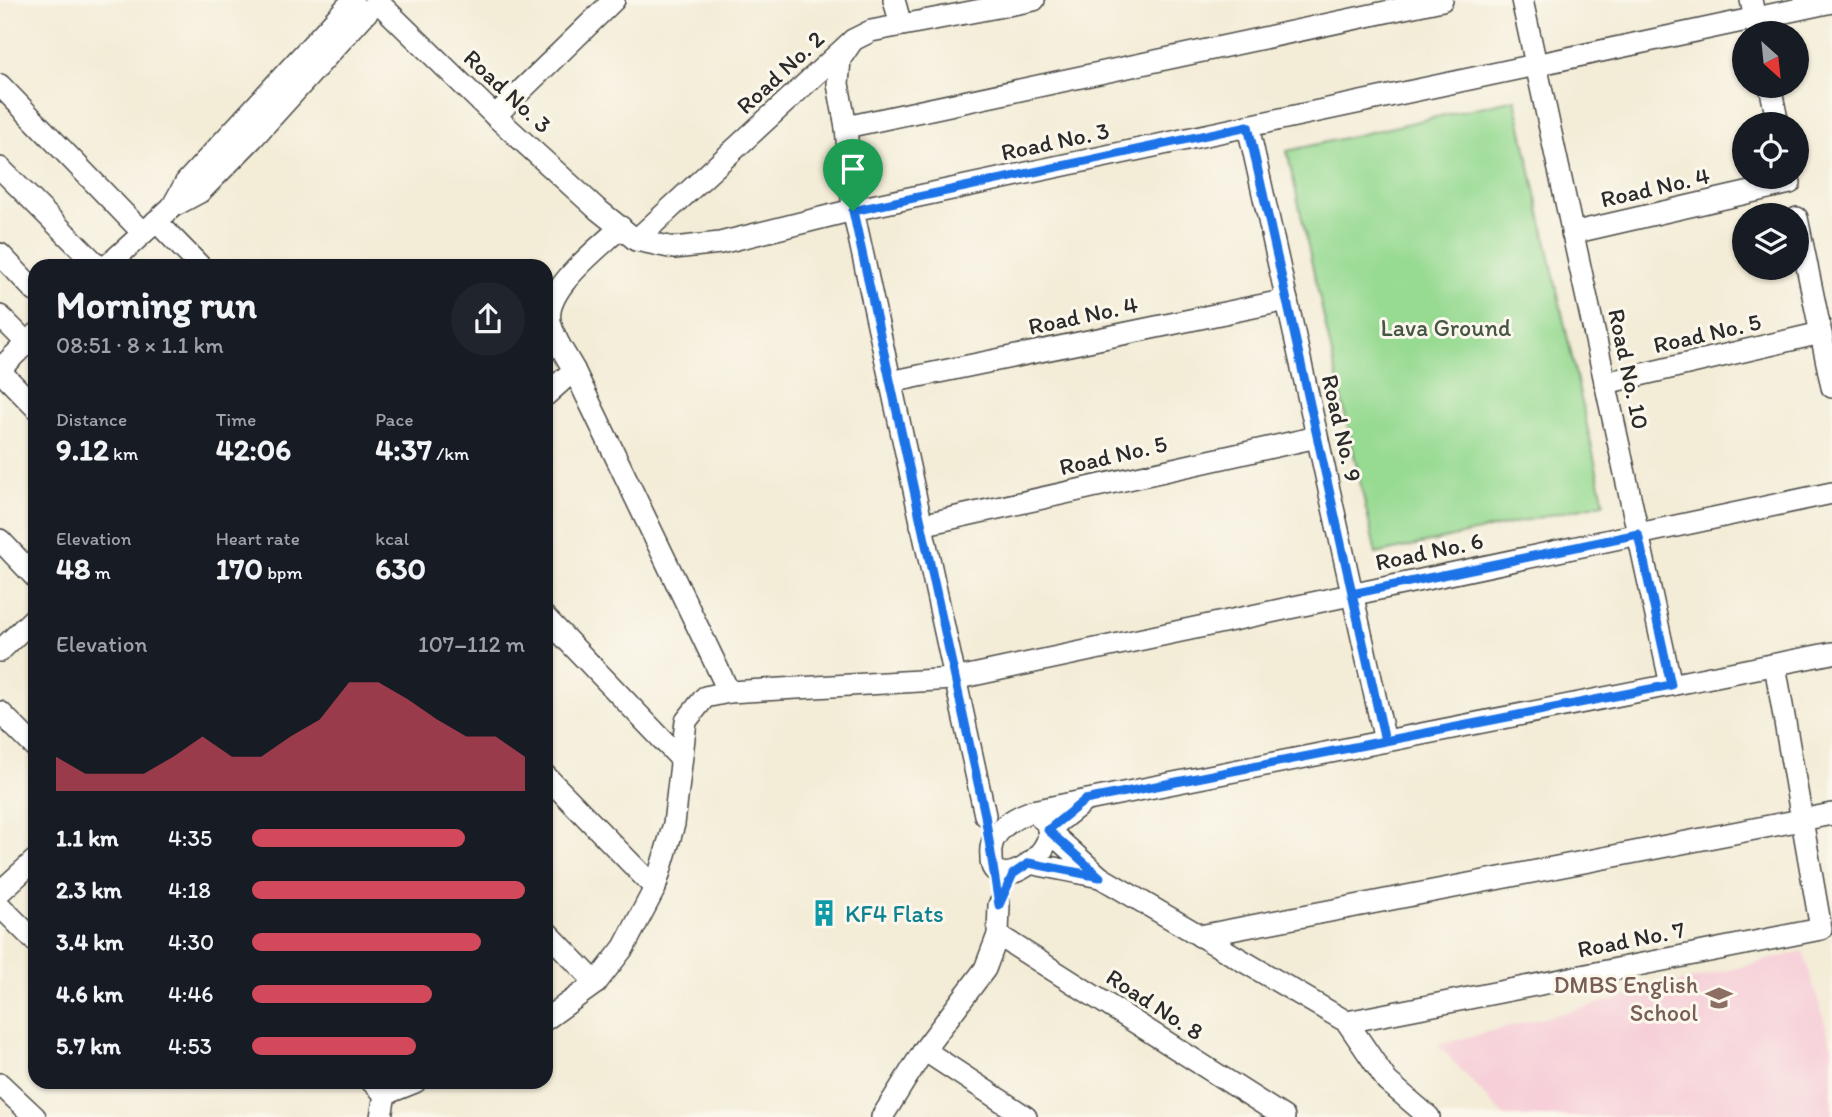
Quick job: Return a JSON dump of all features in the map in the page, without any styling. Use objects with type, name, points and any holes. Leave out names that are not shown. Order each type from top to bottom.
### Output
[{"type":"street","points":[[157,220],[186,181],[353,0]]},
{"type":"street","points":[[115,259],[157,220],[200,192],[253,138],[377,0]]},
{"type":"street","name":"Road No. 3","points":[[377,0],[495,116],[628,234],[674,248],[720,243],[853,211],[1832,2]]},
{"type":"street","points":[[495,116],[614,0]]},
{"type":"street","points":[[894,0],[901,25]]},
{"type":"street","name":"Road No. 2","points":[[553,299],[563,284],[628,234],[853,40],[871,31],[1034,0]]},
{"type":"street","points":[[846,127],[1442,0]]},
{"type":"street","name":"Road No. 10","points":[[1522,0],[1671,685]]},
{"type":"street","points":[[853,40],[840,59],[838,84],[846,127],[853,211],[985,815],[999,905],[998,935],[985,970],[924,1051],[882,1117]]},
{"type":"street","points":[[0,85],[157,220],[193,259]]},
{"type":"street","name":"Road No. 9","points":[[1248,126],[1385,741]]},
{"type":"street","points":[[0,168],[91,259]]},
{"type":"street","name":"Road No. 4","points":[[1572,233],[1752,189]]},
{"type":"street","points":[[0,254],[28,283]]},
{"type":"street","points":[[1809,274],[1832,387]]},
{"type":"street","name":"Road No. 4","points":[[890,382],[1287,300]]},
{"type":"street","points":[[0,316],[28,337]]},
{"type":"street","name":"Road No. 2","points":[[553,330],[575,370],[729,692]]},
{"type":"street","name":"Road No. 5","points":[[1605,383],[1821,333]]},
{"type":"street","points":[[28,342],[0,370],[28,400]]},
{"type":"street","points":[[553,389],[575,370]]},
{"type":"street","name":"Road No. 5","points":[[921,525],[1317,437]]},
{"type":"street","name":"Road No. 6","points":[[729,692],[954,679],[1832,493]]},
{"type":"street","points":[[0,540],[28,570]]},
{"type":"street","points":[[0,651],[28,624]]},
{"type":"street","points":[[553,625],[680,758]]},
{"type":"street","points":[[1100,877],[1021,868],[998,872],[990,857],[994,838],[1012,820],[1032,811],[1832,653]]},
{"type":"street","name":"Road No. 7","points":[[1347,1022],[1826,928],[1802,819],[1774,664]]},
{"type":"street","points":[[553,1014],[596,983],[624,947],[655,888],[674,824],[686,721],[705,698],[729,692]]},
{"type":"street","points":[[0,712],[28,740]]},
{"type":"street","points":[[553,783],[655,888]]},
{"type":"street","points":[[1085,800],[1048,830],[1100,877],[1347,1022],[1387,1081],[1429,1117]]},
{"type":"street","points":[[999,905],[1021,868],[1044,846],[1049,834],[1047,823],[1032,811]]},
{"type":"street","points":[[1200,936],[1832,814]]},
{"type":"street","points":[[985,815],[1012,820]]},
{"type":"street","points":[[0,892],[28,866]]},
{"type":"street","points":[[0,907],[28,934]]},
{"type":"street","name":"Road No. 8","points":[[998,935],[1284,1117]]},
{"type":"street","points":[[553,938],[596,983]]},
{"type":"street","points":[[924,1051],[1026,1117]]},
{"type":"street","points":[[0,1084],[35,1117]]},
{"type":"street","points":[[378,1089],[381,1117]]},
{"type":"shaded area","name":"DMBS English School","points":[[1803,951],[1832,1047],[1832,1117],[1505,1117],[1438,1045]]},
{"type":"green space","name":"Lava Ground","points":[[1515,99],[1604,503],[1376,554],[1287,151]]},
{"type":"place","name":"KF4 Flats","points":[[824,913]]},
{"type":"place","name":"DMBS English School","points":[[1719,998]]},
{"type":"route","points":[[853,211],[985,815],[999,905],[1013,874],[1029,863],[1100,877],[1048,830],[1085,800],[1385,741],[1352,594],[1638,534],[1671,685],[1385,741],[1248,126],[853,211]]}]
